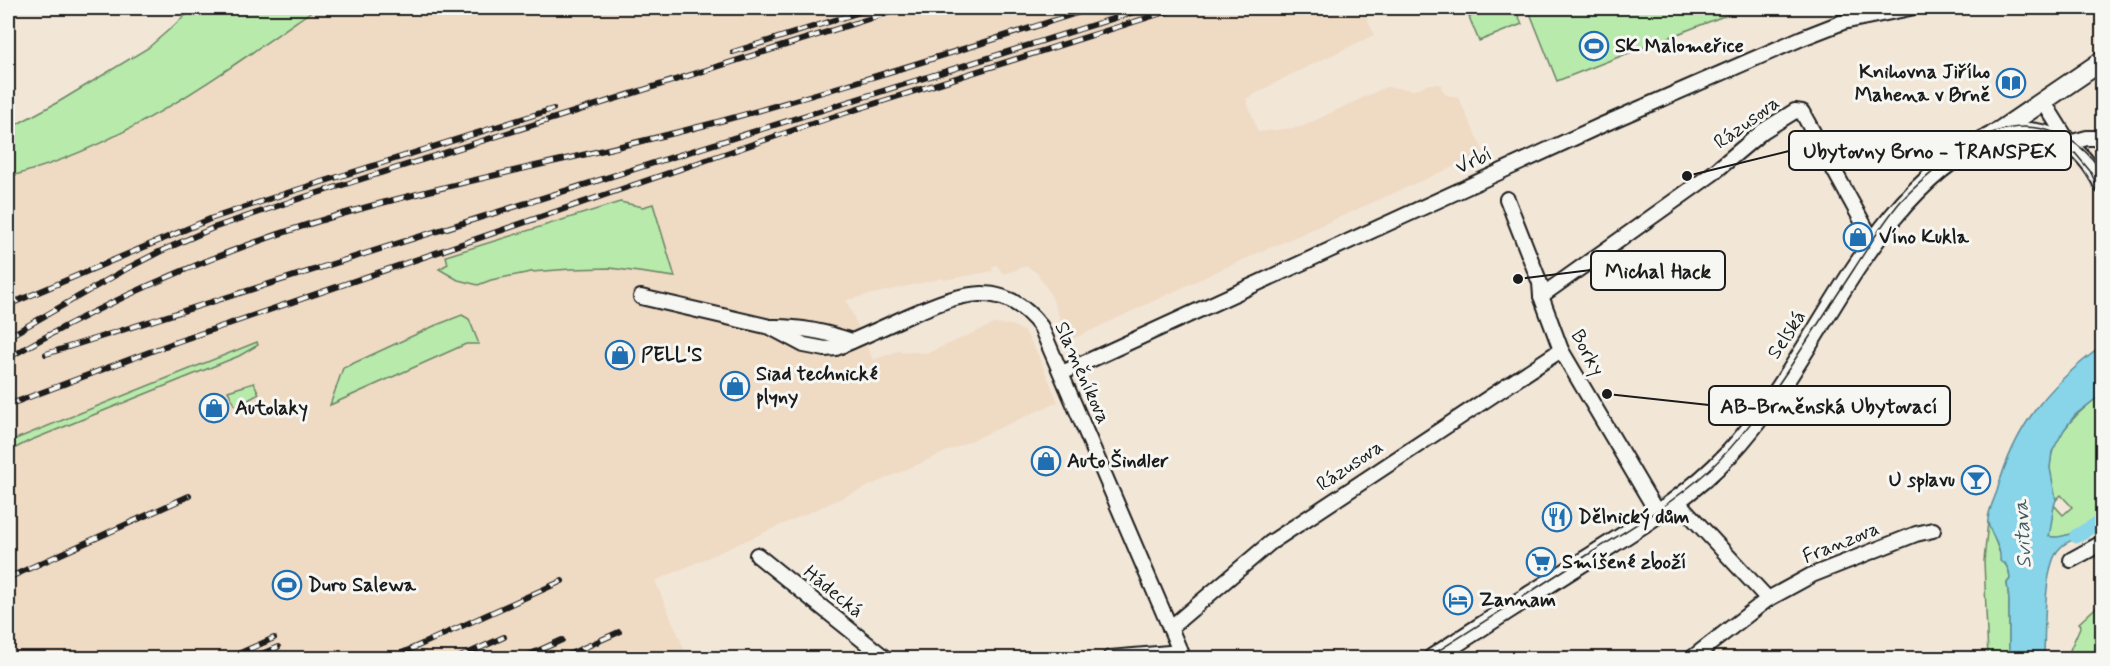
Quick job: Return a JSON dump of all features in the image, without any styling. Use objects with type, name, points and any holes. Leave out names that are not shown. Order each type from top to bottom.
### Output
[{"type":"main road","name":"Selská","points":[[1433,658],[1658,514],[1682,507],[1749,431],[1894,214],[1918,189],[1967,150],[1992,136],[2099,63]]},
{"type":"street","name":"Vrbí","points":[[1062,373],[1626,114],[1822,29],[1843,22],[1910,8]]},
{"type":"street","points":[[2043,101],[2069,143],[2090,163],[2103,186]]},
{"type":"street","name":"Rázusova","points":[[1541,297],[1712,174],[1763,130],[1795,111],[1802,112],[1874,243]]},
{"type":"street","points":[[1992,136],[2028,130],[2047,133],[2069,143],[2087,138],[2103,138]]},
{"type":"street","name":"Borky","points":[[1507,199],[1540,283],[1541,297],[1561,350],[1658,514]]},
{"type":"street","name":"Slaměníkova","points":[[641,297],[770,327],[789,327],[852,341],[945,299],[970,293],[988,294],[1022,306],[1041,327],[1182,655]]},
{"type":"street","name":"Rázusova","points":[[1170,628],[1270,543],[1561,350]]},
{"type":"street","points":[[1682,507],[1768,599]]},
{"type":"street","name":"Franzova","points":[[1692,658],[1768,599],[1812,575],[1916,534],[1933,530]]},
{"type":"street","points":[[2071,560],[2103,543]]},
{"type":"street","name":"Hádecká","points":[[757,555],[885,658]]},
{"type":"street","points":[[1110,658],[1182,655]]},
{"type":"shaded area","points":[[316,8],[1372,8],[1364,11],[1374,35],[1246,99],[1258,132],[1301,127],[1386,87],[1414,90],[1429,84],[1439,84],[1446,95],[1458,97],[1484,153],[1220,270],[1068,341],[1051,295],[1037,273],[1027,266],[1003,274],[997,265],[992,267],[993,271],[944,280],[943,278],[846,300],[873,360],[898,351],[928,353],[994,324],[1012,325],[1025,332],[1038,355],[1058,402],[655,581],[688,658],[8,658],[8,177],[46,166],[110,138],[156,114],[228,69]],"holes":[[[620,202],[643,207],[653,204],[674,277],[610,268],[571,269],[531,272],[478,285],[439,269],[448,264],[447,256]]]},
{"type":"green space","points":[[194,8],[316,8],[207,83],[131,128],[50,164],[8,177],[8,129],[60,101],[148,48]]},
{"type":"green space","points":[[1492,8],[1515,8],[1522,24],[1479,41],[1469,17]]},
{"type":"green space","name":"SK Malomeřice","points":[[1528,8],[1732,8],[1734,12],[1557,81]]},
{"type":"green space","points":[[620,202],[643,207],[653,204],[675,277],[610,268],[571,269],[531,272],[478,285],[458,280],[439,269],[448,264],[446,256]]},
{"type":"green space","points":[[462,315],[469,319],[479,344],[466,344],[330,405],[343,368]]},
{"type":"green space","points":[[257,342],[258,345],[239,356],[29,441],[8,452],[8,442]]},
{"type":"green space","points":[[254,383],[259,394],[236,407],[228,391]]},
{"type":"green space","points":[[2102,394],[2102,516],[2062,537],[2048,536],[2054,505],[2063,515],[2072,507],[2061,495],[2056,500],[2050,468],[2055,446],[2067,425]]},
{"type":"green space","points":[[1988,521],[2009,571],[2010,579],[2007,583],[2009,658],[1988,658],[1984,561]]},
{"type":"green space","points":[[2102,602],[2102,658],[2069,658],[2081,625],[2079,623]]},
{"type":"water","name":"Svitava","points":[[2102,346],[2102,394],[2075,415],[2064,430],[2052,452],[2050,468],[2056,500],[2049,536],[2058,537],[2069,534],[2089,524],[2092,530],[2063,545],[2054,556],[2046,600],[2044,658],[2009,658],[2007,583],[2010,579],[2009,571],[2005,563],[2000,561],[1999,551],[1988,522],[1990,511],[2013,446],[2036,409],[2065,376]]},
{"type":"waterway","points":[[2076,536],[2102,521]]},
{"type":"tram line","points":[[1427,658],[1651,515],[1709,470],[1741,436],[1760,411],[1894,209],[1920,183],[1957,153],[1992,133],[2024,127],[2040,129],[2069,139],[2082,148],[2102,173]]},
{"type":"tram line","points":[[2075,153],[2090,171],[2102,196]]},
{"type":"railway","points":[[733,52],[873,8]]},
{"type":"railway","points":[[8,337],[128,268],[213,228],[903,8]]},
{"type":"railway","points":[[8,358],[94,312],[183,271],[320,221],[409,196],[660,137],[751,113],[1093,8]]},
{"type":"railway","points":[[46,354],[1147,8]]},
{"type":"railway","points":[[8,405],[176,342],[826,119],[1178,8]]},
{"type":"railway","points":[[8,305],[210,219],[553,109]]},
{"type":"railway","points":[[8,578],[189,496]]},
{"type":"railway","points":[[391,658],[562,581]]},
{"type":"railway","points":[[561,658],[619,632]]},
{"type":"railway","points":[[458,658],[504,637]]},
{"type":"railway","points":[[229,658],[274,638]]},
{"type":"railway","points":[[522,658],[562,640]]},
{"type":"railway","points":[[252,658],[278,647]]},
{"type":"place","name":"SK Malomeřice","points":[[1594,46]]},
{"type":"place","name":"Knihovna Jiřího Mahena v Brně","points":[[2011,83]]},
{"type":"place","name":"Ubytovny Brno - TRANSPEX","points":[[1687,176]]},
{"type":"place","name":"Víno Kukla","points":[[1858,237]]},
{"type":"place","name":"Michal Hack","points":[[1518,279]]},
{"type":"place","name":"PELL'S","points":[[620,355]]},
{"type":"place","name":"Siad technické plyny","points":[[735,386]]},
{"type":"place","name":"AB-Brněnská Ubytovací","points":[[1607,394]]},
{"type":"place","name":"Autolaky","points":[[214,408]]},
{"type":"place","name":"Auto Šindler","points":[[1046,461]]},
{"type":"place","name":"U splavu","points":[[1976,480]]},
{"type":"place","name":"Dělnický dům","points":[[1557,517]]},
{"type":"place","name":"Smíšené zboží","points":[[1541,562]]},
{"type":"place","name":"Duro Salewa","points":[[287,585]]},
{"type":"place","name":"Zannam","points":[[1458,600]]}]
